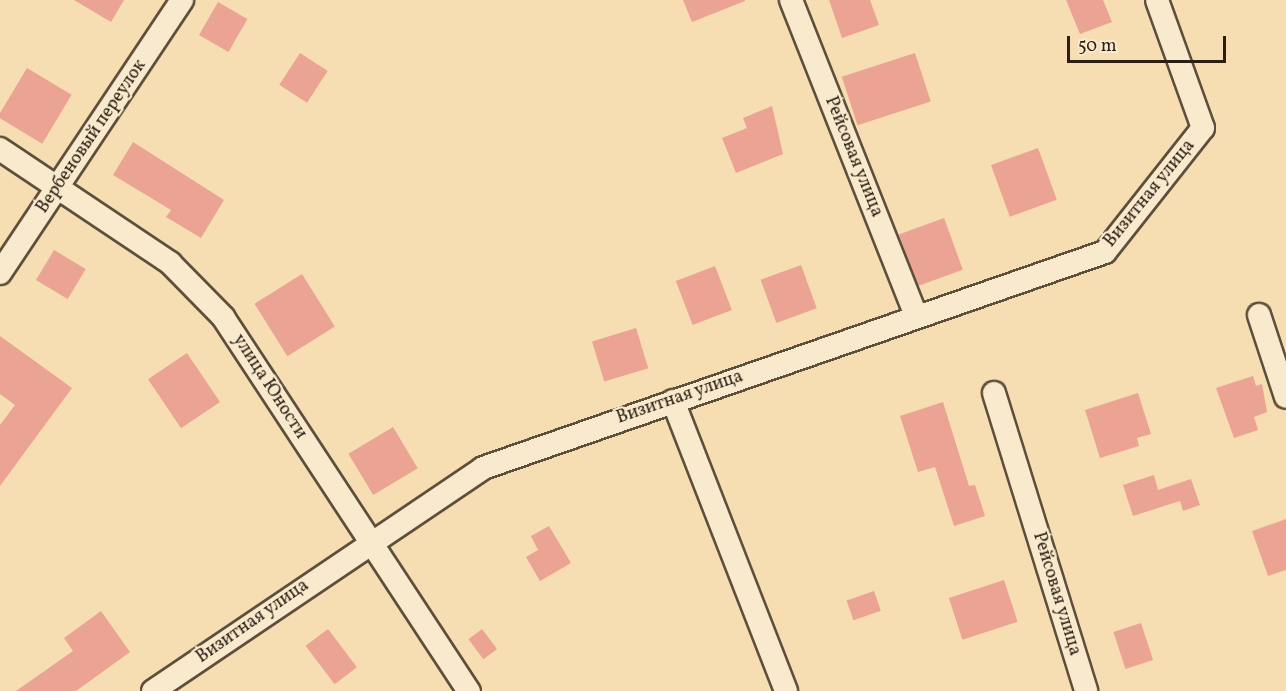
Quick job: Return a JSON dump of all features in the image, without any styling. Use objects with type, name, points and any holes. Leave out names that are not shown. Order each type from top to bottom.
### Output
[{"type":"street","name":"Вербеновый переулок","points":[[0,273],[61,186],[182,0]]},
{"type":"street","name":"Рейсовая улица","points":[[791,0],[916,315]]},
{"type":"street","name":"Визитная улица","points":[[153,691],[370,541],[483,468],[916,315],[1106,252],[1203,128],[1157,0]]},
{"type":"street","name":"улица Юности","points":[[0,149],[61,186],[170,263],[223,317],[469,691]]},
{"type":"street","points":[[1259,315],[1286,398]]},
{"type":"street","name":"Рейсовая улица","points":[[994,393],[1086,691]]},
{"type":"street","points":[[673,401],[786,691]]},
{"type":"building","points":[[74,0],[124,0],[111,22]]},
{"type":"building","points":[[683,0],[745,0],[745,1],[692,22]]},
{"type":"building","points":[[829,0],[870,0],[879,25],[842,38]]},
{"type":"building","points":[[1066,0],[1103,0],[1112,22],[1080,34]]},
{"type":"building","points":[[218,2],[247,19],[228,52],[199,35]]},
{"type":"building","points":[[300,53],[328,71],[307,103],[279,85]]},
{"type":"building","points":[[915,53],[931,102],[858,125],[842,77]]},
{"type":"building","points":[[27,68],[72,95],[42,144],[0,118],[0,113]]},
{"type":"building","points":[[772,106],[783,154],[736,173],[722,138],[747,128],[743,118]]},
{"type":"building","points":[[133,142],[224,200],[201,238],[166,217],[171,210],[113,175]]},
{"type":"building","points":[[1038,148],[1057,200],[1010,217],[991,165]]},
{"type":"building","points":[[944,218],[963,270],[918,286],[899,234]]},
{"type":"building","points":[[54,250],[86,269],[68,299],[36,280]]},
{"type":"building","points":[[801,265],[817,308],[776,323],[761,280]]},
{"type":"building","points":[[715,266],[732,310],[693,325],[676,281]]},
{"type":"building","points":[[302,274],[335,327],[287,356],[255,304]]},
{"type":"building","points":[[636,328],[648,368],[604,382],[592,341]]},
{"type":"building","points":[[0,336],[72,388],[0,486],[0,425],[15,405],[0,394]]},
{"type":"building","points":[[187,353],[220,402],[181,428],[148,379]]},
{"type":"building","points":[[1253,376],[1256,386],[1262,384],[1267,412],[1254,417],[1258,430],[1234,438],[1216,388]]},
{"type":"building","points":[[1138,393],[1151,434],[1137,438],[1139,446],[1100,458],[1085,410]]},
{"type":"building","points":[[943,402],[969,486],[975,485],[985,516],[954,526],[935,467],[918,472],[900,416]]},
{"type":"building","points":[[393,427],[418,468],[373,495],[348,454]]},
{"type":"building","points":[[1154,475],[1158,490],[1191,479],[1200,505],[1183,511],[1180,501],[1133,516],[1123,485]]},
{"type":"building","points":[[1286,519],[1286,570],[1268,576],[1252,531]]},
{"type":"building","points":[[549,526],[571,563],[540,581],[526,557],[538,550],[531,536]]},
{"type":"building","points":[[1004,580],[1018,622],[962,640],[949,598]]},
{"type":"building","points":[[874,591],[881,611],[853,620],[847,600]]},
{"type":"building","points":[[101,611],[130,652],[76,691],[16,691],[73,651],[64,638]]},
{"type":"building","points":[[1141,623],[1153,660],[1125,669],[1113,632]]},
{"type":"building","points":[[328,629],[357,667],[335,684],[306,646]]},
{"type":"building","points":[[482,629],[497,649],[483,659],[468,639]]}]
